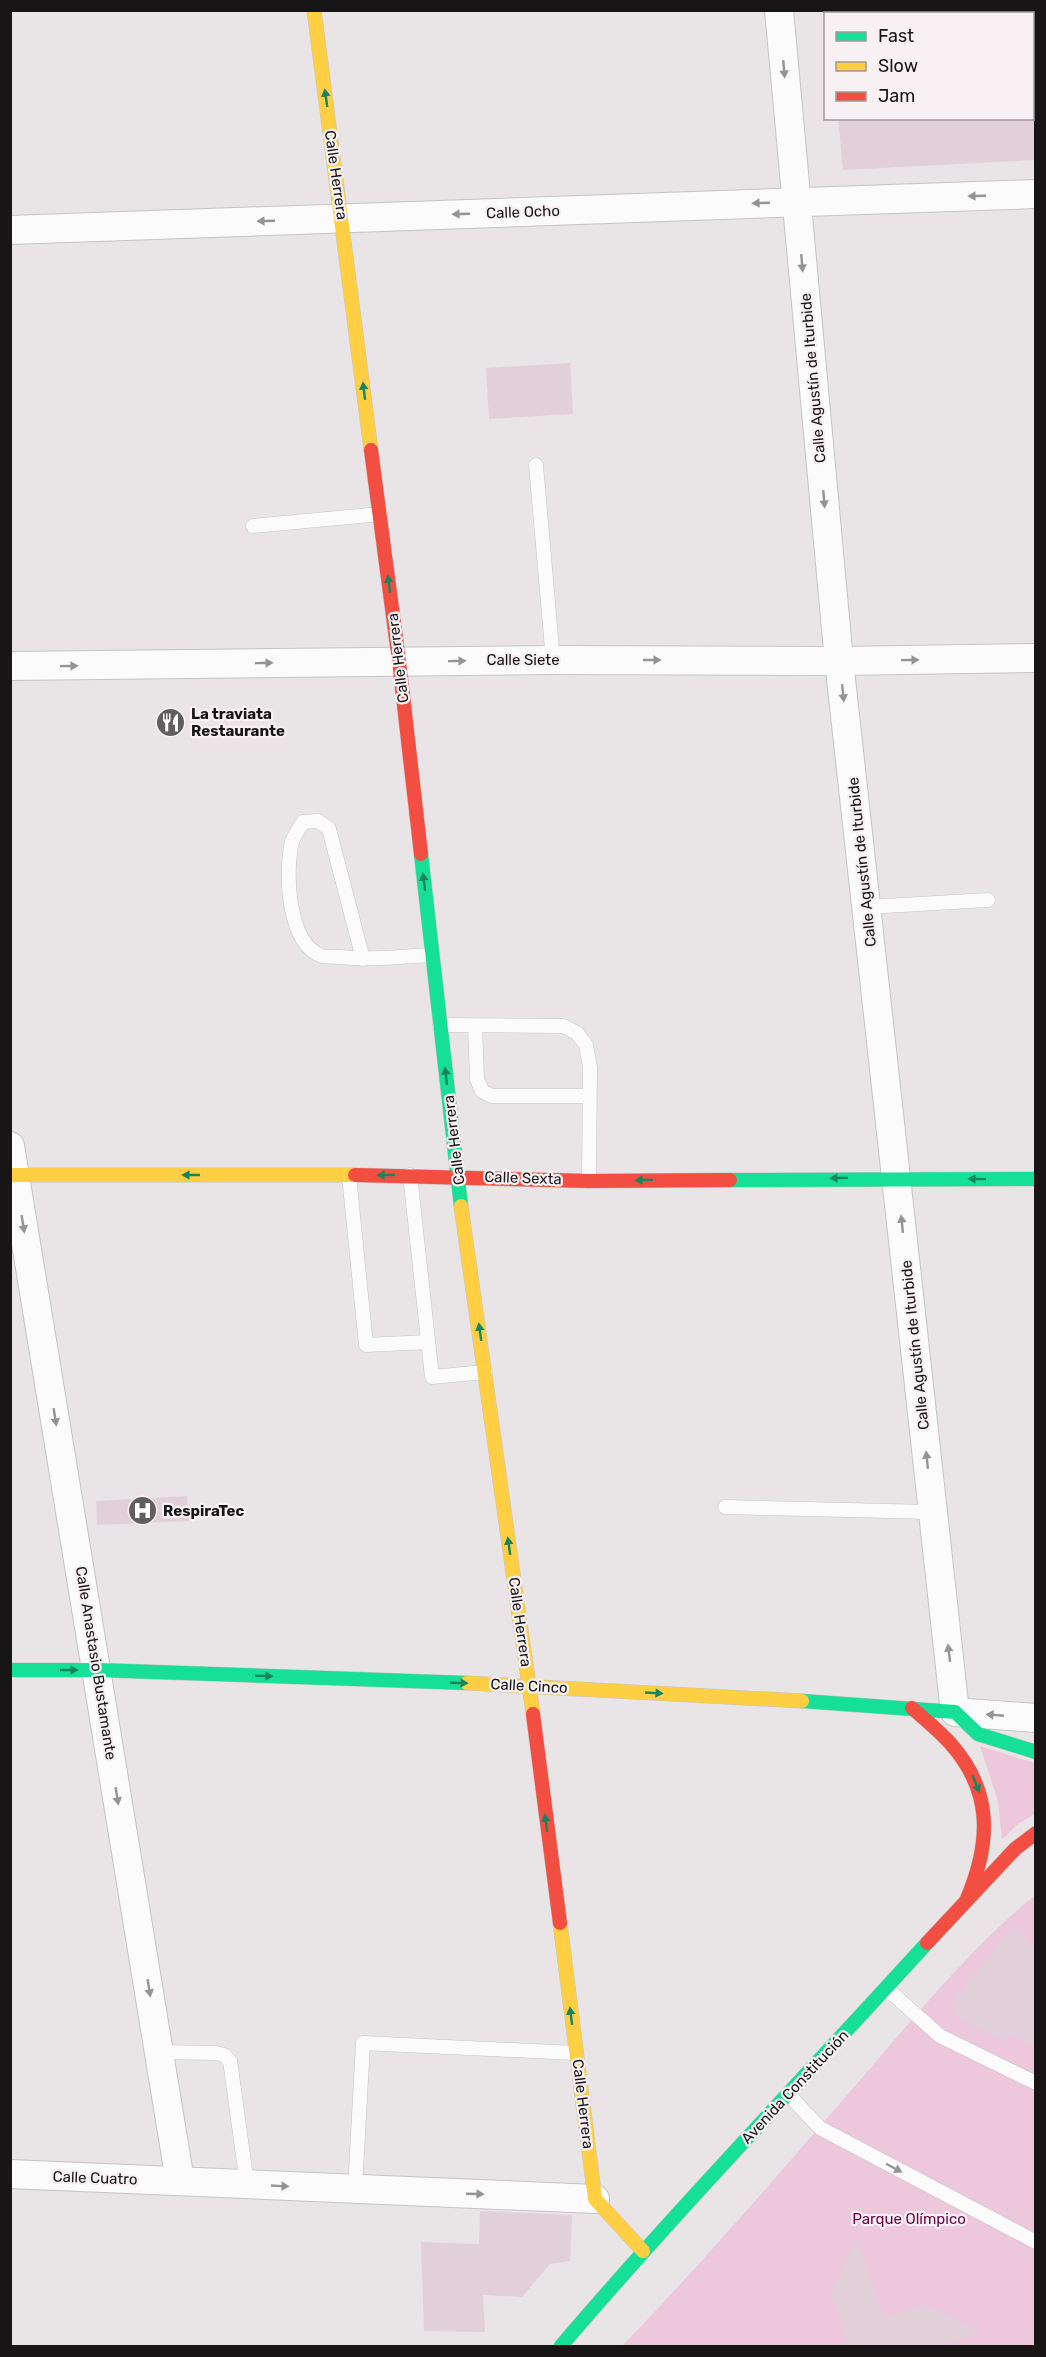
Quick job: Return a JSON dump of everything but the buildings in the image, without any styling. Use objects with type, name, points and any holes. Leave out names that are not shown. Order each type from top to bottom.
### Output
[{"type":"main road","name":"Calle Herrera","points":[[314,10],[399,661],[458,1176],[529,1685],[595,2199]]},
{"type":"main road","name":"Calle Sexta","points":[[13,1175],[410,1175],[589,1181],[1035,1179]]},
{"type":"main road","name":"Calle Cinco","points":[[10,1670],[97,1670],[529,1685],[955,1712]]},
{"type":"main road","points":[[912,1708],[958,1751],[972,1773],[981,1797],[986,1823],[984,1850],[978,1875],[967,1899]]},
{"type":"main road","points":[[955,1712],[958,1751]]},
{"type":"main road","points":[[955,1712],[978,1734],[1035,1752]]},
{"type":"main road","name":"Avenida Constitución","points":[[561,2346],[643,2251],[967,1899],[1035,1833]]},
{"type":"main road","points":[[595,2199],[643,2251]]},
{"type":"street","name":"Calle Agustín de Iturbide","points":[[778,10],[839,661],[955,1712]]},
{"type":"street","name":"Calle Ocho","points":[[10,230],[1035,194]]},
{"type":"street","name":"Calle Siete","points":[[10,666],[399,661],[839,661],[1035,658]]},
{"type":"street","name":"Calle Anastasio Bustamante","points":[[10,1146],[180,2181]]},
{"type":"street","points":[[955,1712],[1035,1718]]},
{"type":"street","name":"Calle Cuatro","points":[[10,2174],[595,2199]]},
{"type":"lane","points":[[536,465],[553,660]]},
{"type":"lane","points":[[254,526],[380,514]]},
{"type":"lane","points":[[363,959],[329,830],[318,821],[303,822],[293,840],[287,871],[290,898],[299,933],[309,947],[321,956],[363,959],[432,955]]},
{"type":"lane","points":[[867,907],[988,900]]},
{"type":"lane","points":[[441,1025],[563,1026],[577,1033],[586,1045],[590,1067],[589,1181]]},
{"type":"lane","points":[[475,1026],[477,1079],[482,1091],[492,1096],[589,1096]]},
{"type":"lane","points":[[410,1175],[432,1377],[485,1372]]},
{"type":"lane","points":[[348,1176],[366,1345],[428,1342]]},
{"type":"lane","points":[[725,1507],[932,1512]]},
{"type":"lane","points":[[886,1988],[940,2037],[1035,2084]]},
{"type":"lane","points":[[356,2189],[363,2043],[576,2053]]},
{"type":"lane","points":[[159,2052],[216,2053],[224,2055],[230,2061],[247,2184]]},
{"type":"lane","points":[[789,2095],[820,2128],[1035,2242]]},
{"type":"green space","points":[[980,1746],[1035,1763],[1035,1814],[1018,1824],[1002,1840],[998,1801]]},
{"type":"green space","name":"Parque Olímpico","points":[[1035,1895],[1035,2346],[622,2346],[740,2218],[941,1986],[1010,1916]]},
{"type":"traffic: fast","points":[[421,854],[461,1206]]},
{"type":"traffic: fast","points":[[730,1180],[1036,1179]]},
{"type":"traffic: fast","points":[[10,1670],[97,1670],[467,1683]]},
{"type":"traffic: fast","points":[[802,1701],[955,1712],[978,1734],[1036,1752]]},
{"type":"traffic: fast","points":[[561,2346],[696,2193],[927,1943]]},
{"type":"traffic: slow","points":[[314,10],[371,450]]},
{"type":"traffic: slow","points":[[10,1175],[355,1175]]},
{"type":"traffic: slow","points":[[461,1206],[533,1714]]},
{"type":"traffic: slow","points":[[467,1683],[802,1701]]},
{"type":"traffic: slow","points":[[560,1923],[595,2199],[643,2251]]},
{"type":"traffic: jam","points":[[371,450],[399,661],[421,854]]},
{"type":"traffic: jam","points":[[355,1175],[589,1181],[730,1180]]},
{"type":"traffic: jam","points":[[912,1708],[950,1743],[964,1761],[981,1798],[984,1837],[981,1857],[967,1899]]},
{"type":"traffic: jam","points":[[533,1714],[560,1923]]},
{"type":"traffic: jam","points":[[927,1943],[1015,1849],[1036,1833]]},
{"type":"place","name":"La traviata Restaurante","points":[[170,723]]},
{"type":"place","name":"RespiraTec","points":[[142,1511]]}]
